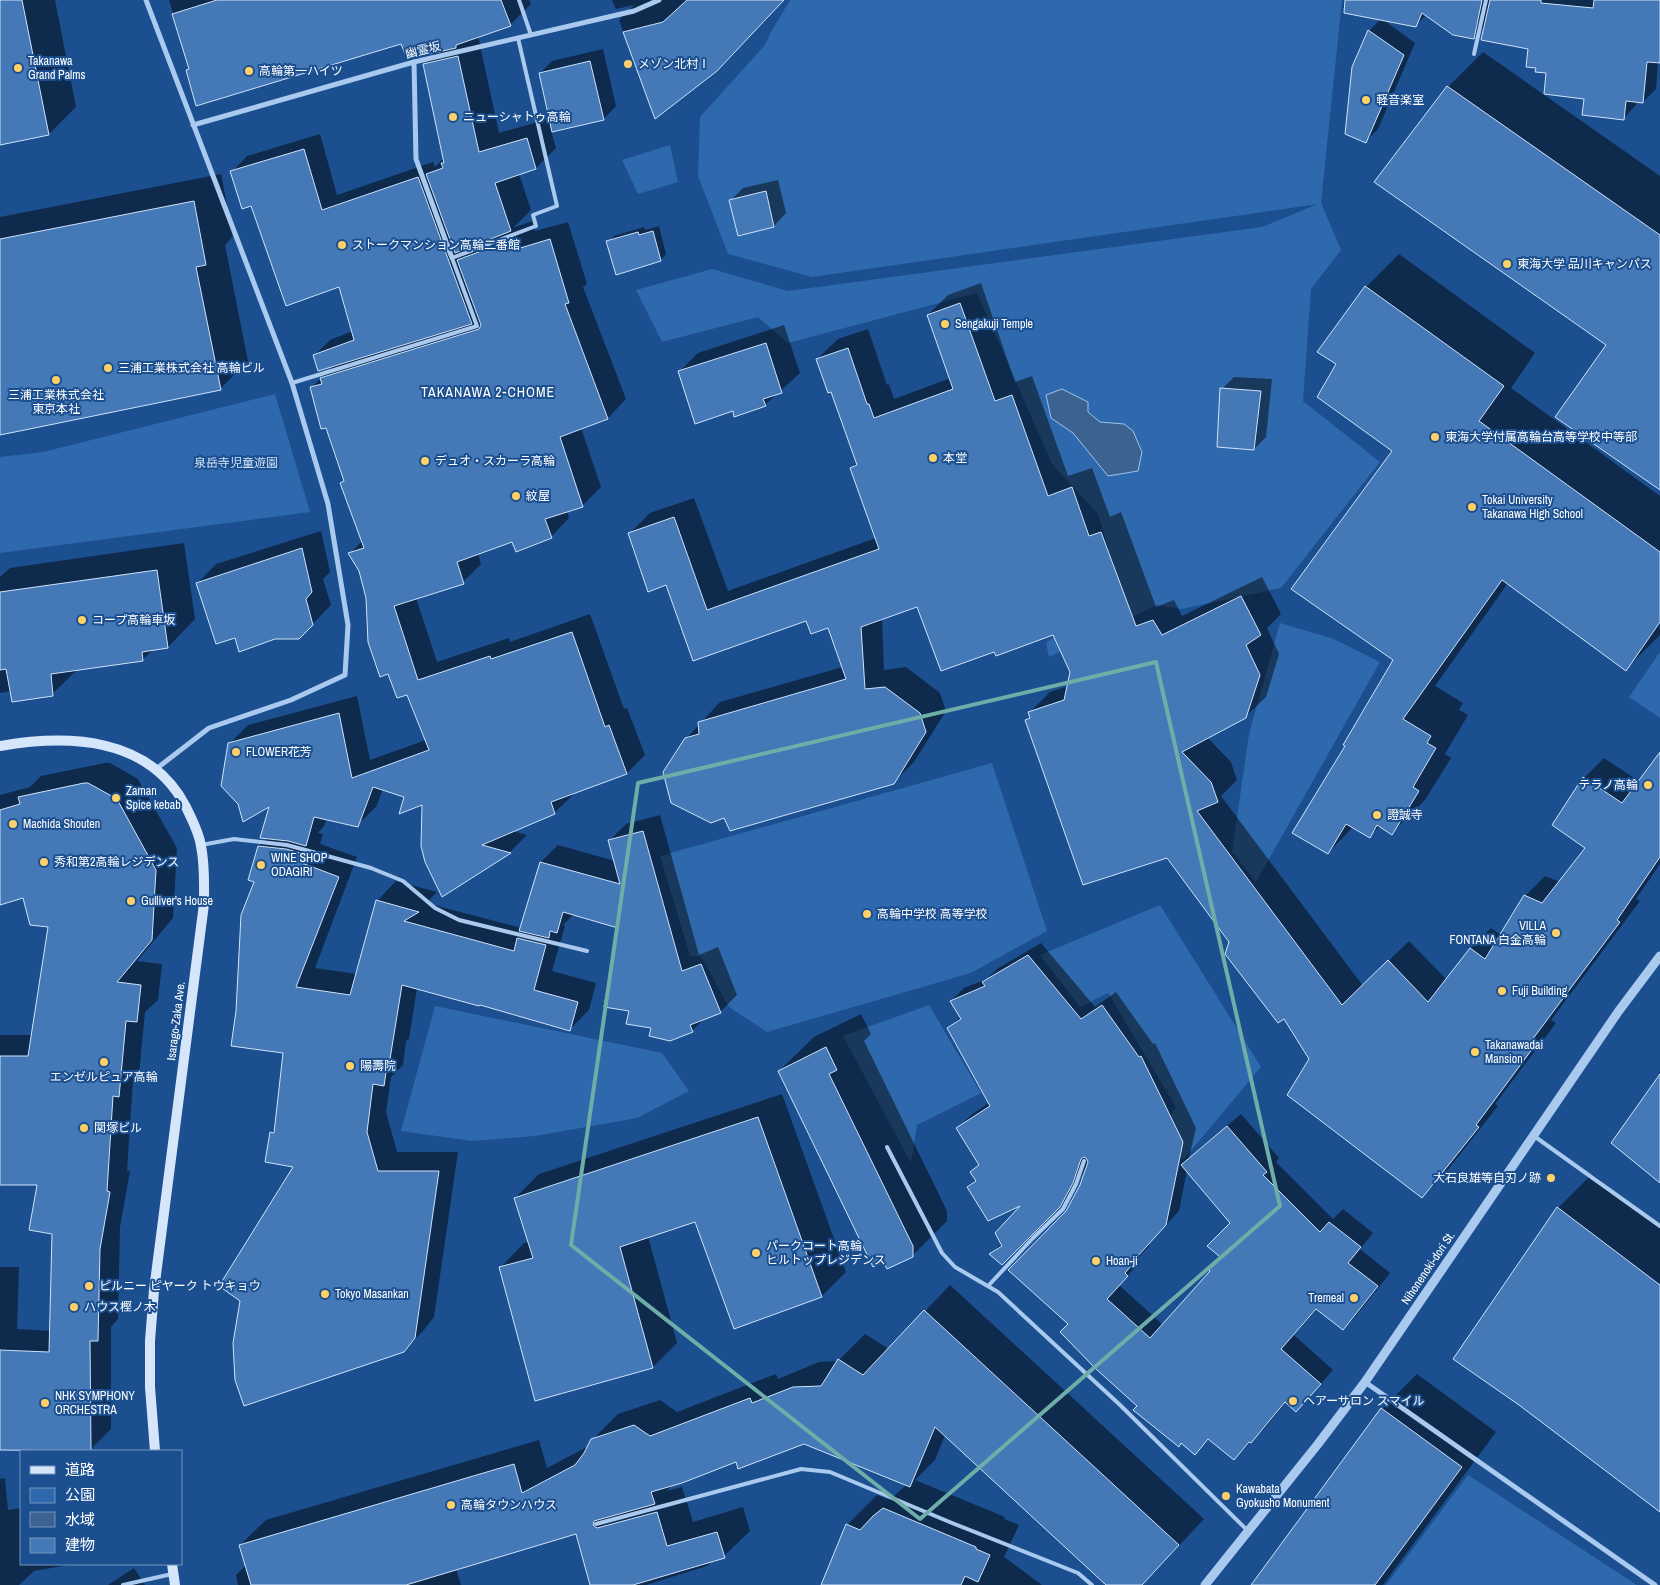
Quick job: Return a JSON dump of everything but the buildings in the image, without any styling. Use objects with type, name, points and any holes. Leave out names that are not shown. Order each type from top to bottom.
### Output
[{"type":"main road","name":"Isarago-Zaka Ave.","points":[[0,746],[21,743],[84,741],[107,746],[140,759],[156,769],[170,782],[182,799],[196,827],[201,845],[204,868],[204,904],[154,1290],[150,1340],[150,1387],[155,1450]]},
{"type":"main road","points":[[173,1569],[176,1585]]},
{"type":"street","points":[[147,0],[292,383],[328,504],[348,625],[346,674],[291,700],[209,728],[156,769]]},
{"type":"street","name":"幽霊坂","points":[[193,125],[414,62],[634,11],[659,0]]},
{"type":"street","points":[[414,62],[416,159],[452,258]]},
{"type":"street","name":"Nihonenoki-dori St.","points":[[1205,1585],[1365,1382],[1618,1012],[1660,956]]},
{"type":"street","points":[[1365,1382],[1654,1585]]},
{"type":"lane","points":[[519,0],[531,35]]},
{"type":"lane","points":[[1474,54],[1486,0]]},
{"type":"lane","points":[[292,383],[477,326],[452,258],[536,226],[533,215],[557,206],[518,38]]},
{"type":"lane","points":[[201,845],[234,839],[287,845],[371,868],[403,881],[435,908],[459,920],[586,951]]},
{"type":"lane","points":[[1534,1136],[1660,1226]]},
{"type":"lane","points":[[887,1147],[942,1253],[955,1268],[998,1292],[1119,1404],[1248,1531]]},
{"type":"lane","points":[[988,1286],[1033,1238],[1064,1209],[1084,1161]]},
{"type":"lane","points":[[596,1524],[800,1469],[830,1472],[1078,1573],[1092,1585]]},
{"type":"lane","points":[[123,1585],[173,1569]]},
{"type":"highlighted area","points":[[1156,662],[1280,1206],[920,1519],[571,1245],[638,783]]},
{"type":"green space","points":[[790,0],[1342,0],[1321,203],[1341,250],[1311,289],[1303,401],[1380,462],[1281,588],[1182,609],[1157,605],[1049,657],[1046,643],[1120,586],[1098,514],[1052,464],[977,293],[788,343],[758,317],[662,342],[636,290],[712,269],[788,291],[1262,227],[1318,204],[812,277],[728,254],[698,176],[700,117],[765,45]]},
{"type":"green space","points":[[670,145],[678,182],[638,194],[622,160]]},
{"type":"green space","name":"泉岳寺児童遊園","points":[[275,394],[310,512],[0,553],[0,457],[43,452]]},
{"type":"green space","points":[[1280,623],[1334,639],[1380,662],[1256,882],[1232,852],[1249,734]]},
{"type":"green space","points":[[1660,652],[1660,718],[1629,697]]},
{"type":"green space","points":[[992,763],[1047,931],[971,973],[767,1032],[729,1007],[701,956],[690,956],[660,856]]},
{"type":"green space","points":[[1160,905],[1261,1067],[1183,1160],[1160,1132],[1176,1107],[1108,993],[1080,1007],[1040,955]]},
{"type":"green space","points":[[929,1005],[981,1093],[917,1125],[911,1163],[843,1036]]},
{"type":"green space","points":[[435,1006],[662,1053],[689,1091],[637,1118],[535,1136],[472,1141],[401,1131]]},
{"type":"green space","points":[[1468,1475],[1637,1585],[1386,1585]]},
{"type":"water","points":[[1062,389],[1088,402],[1088,412],[1100,422],[1124,424],[1133,431],[1142,452],[1138,471],[1108,476],[1073,433],[1051,418],[1046,395]]},
{"type":"place","name":"メゾン北村Ⅰ","points":[[628,64]]},
{"type":"place","name":"Takanawa Grand Palms","points":[[18,68]]},
{"type":"place","name":"高輪第一ハイツ","points":[[249,71]]},
{"type":"place","name":"軽音楽室","points":[[1366,100]]},
{"type":"place","name":"ニューシャトゥ高輪","points":[[453,117]]},
{"type":"place","name":"ストークマンション高輪二番館","points":[[342,245]]},
{"type":"place","name":"東海大学 品川キャンパス","points":[[1507,264]]},
{"type":"place","name":"Sengakuji Temple","points":[[945,324]]},
{"type":"place","name":"三浦工業株式会社 高輪ビル","points":[[108,368]]},
{"type":"place","name":"三浦工業株式会社 東京本社","points":[[56,380]]},
{"type":"place","name":"東海大学付属高輪台高等学校中等部","points":[[1435,437]]},
{"type":"place","name":"本堂","points":[[933,458]]},
{"type":"place","name":"デュオ・スカーラ高輪","points":[[425,461]]},
{"type":"place","name":"紋屋","points":[[516,496]]},
{"type":"place","name":"Tokai University Takanawa High School","points":[[1472,507]]},
{"type":"place","name":"コープ高輪車坂","points":[[82,620]]},
{"type":"place","name":"FLOWER花芳","points":[[236,752]]},
{"type":"place","name":"テラノ高輪","points":[[1648,785]]},
{"type":"place","name":"Zaman Spice kebab","points":[[116,798]]},
{"type":"place","name":"證誠寺","points":[[1377,815]]},
{"type":"place","name":"Machida Shouten","points":[[13,824]]},
{"type":"place","name":"秀和第2高輪レジデンス","points":[[44,862]]},
{"type":"place","name":"WINE SHOP ODAGIRI","points":[[261,865]]},
{"type":"place","name":"Gulliver's House","points":[[131,901]]},
{"type":"place","name":"高輪中学校 高等学校","points":[[867,914]]},
{"type":"place","name":"VILLA FONTANA 白金高輪","points":[[1556,933]]},
{"type":"place","name":"Fuji Building","points":[[1502,991]]},
{"type":"place","name":"Takanawadai Mansion","points":[[1475,1052]]},
{"type":"place","name":"エンゼルピュア高輪","points":[[104,1062]]},
{"type":"place","name":"陽壽院","points":[[350,1066]]},
{"type":"place","name":"関塚ビル","points":[[84,1128]]},
{"type":"place","name":"大石良雄等自刃ノ跡","points":[[1551,1178]]},
{"type":"place","name":"パークコート高輪 ヒルトップレジデンス","points":[[756,1253]]},
{"type":"place","name":"Hoan-ji","points":[[1096,1261]]},
{"type":"place","name":"ピルニー ピヤーク トウキョウ","points":[[89,1286]]},
{"type":"place","name":"Tokyo Masankan","points":[[325,1294]]},
{"type":"place","name":"Tremeal","points":[[1354,1298]]},
{"type":"place","name":"ハウス樫ノ木","points":[[74,1307]]},
{"type":"place","name":"ヘアーサロン スマイル","points":[[1293,1401]]},
{"type":"place","name":"NHK SYMPHONY ORCHESTRA","points":[[45,1403]]},
{"type":"place","name":"Kawabata Gyokusho Monument","points":[[1226,1496]]},
{"type":"place","name":"高輪タウンハウス","points":[[451,1505]]},
{"type":"district","name":"TAKANAWA 2-CHOME","points":[[488,392]]}]
